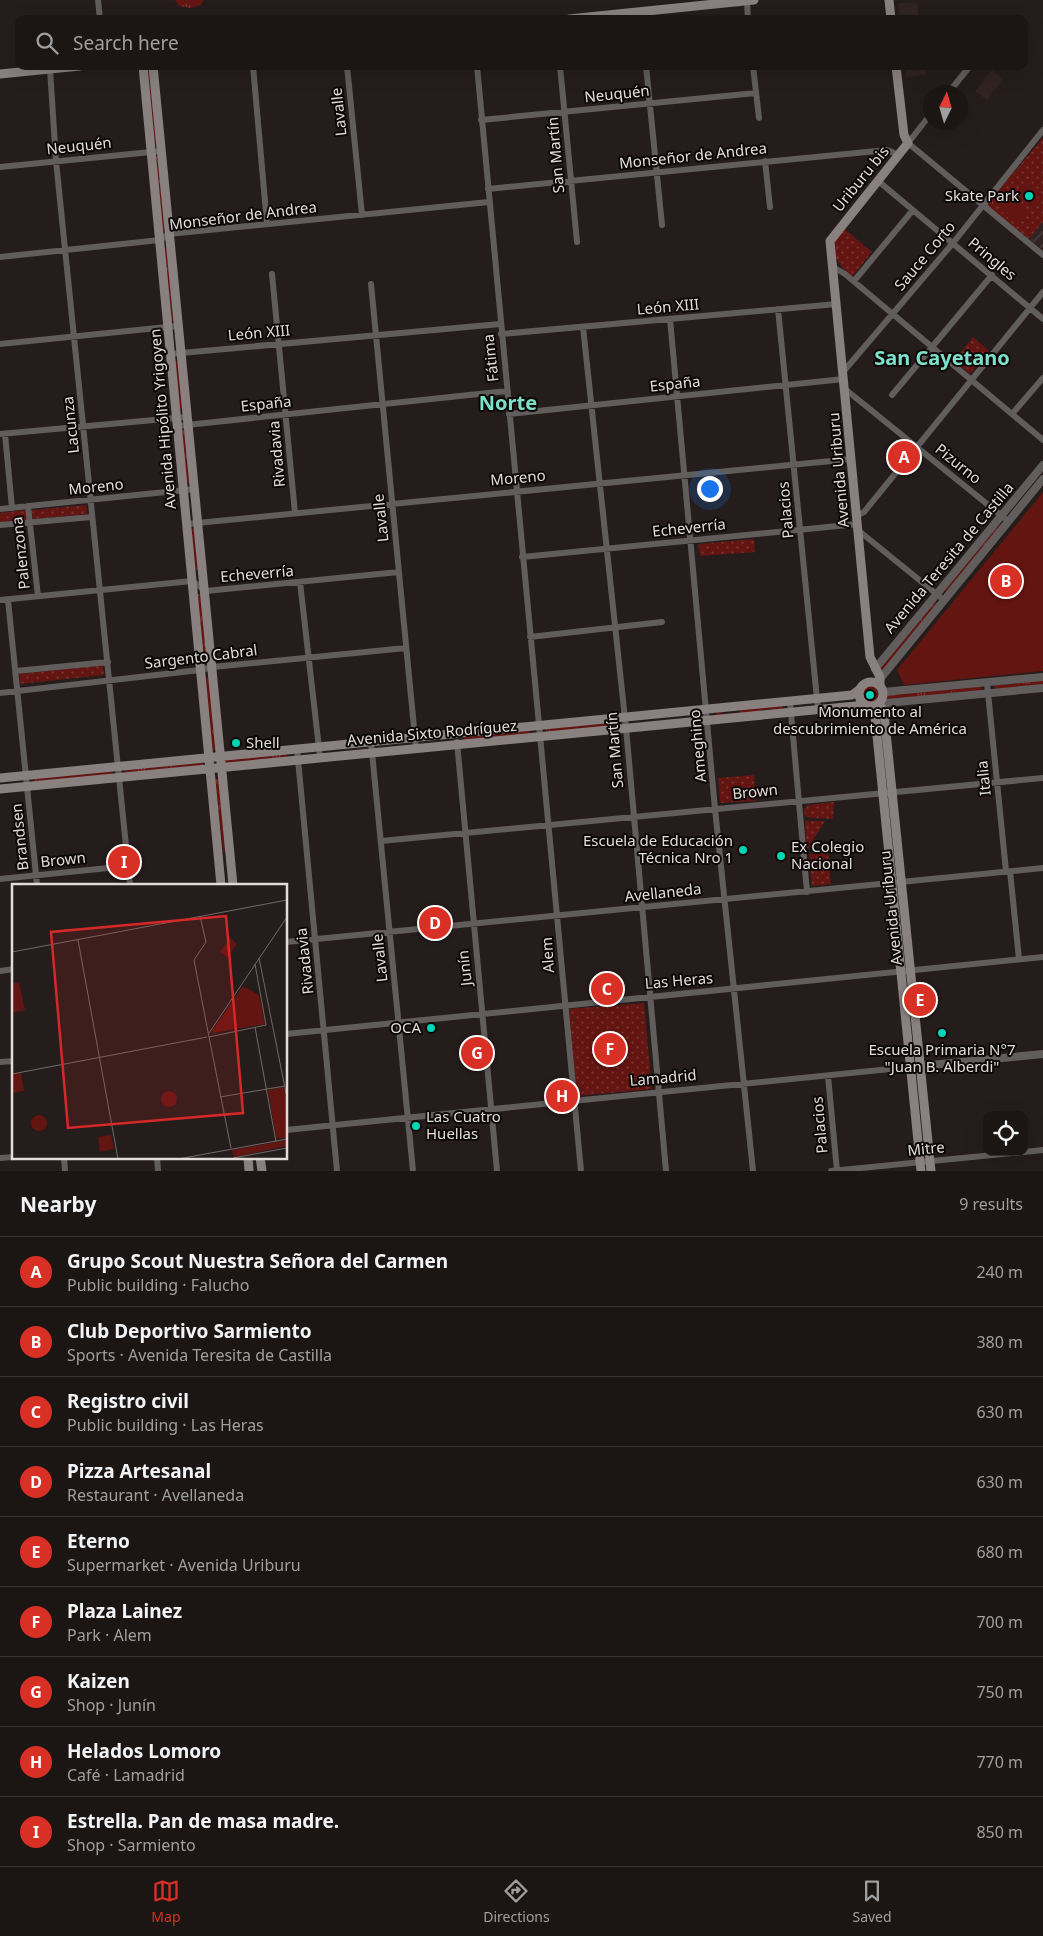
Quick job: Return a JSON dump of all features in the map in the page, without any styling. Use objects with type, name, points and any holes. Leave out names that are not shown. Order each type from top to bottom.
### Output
[{"type":"main road","points":[[641,15],[750,0]]},
{"type":"main road","points":[[889,0],[891,15]]},
{"type":"main road","points":[[0,74],[40,70]]},
{"type":"main road","name":"Avenida Hipólito Yrigoyen","points":[[144,70],[169,234],[177,422],[221,884]]},
{"type":"main road","name":"Avenida Hipólito Yrigoyen","points":[[153,70],[160,240],[173,327]]},
{"type":"main road","points":[[896,70],[904,135],[908,143]]},
{"type":"main road","name":"Uriburu bis","points":[[833,267],[831,237],[908,143]]},
{"type":"main road","name":"Avenida Uriburu","points":[[833,267],[870,657],[875,668]]},
{"type":"main road","name":"Avenida Hipólito Yrigoyen","points":[[175,354],[187,420],[199,523],[233,884]]},
{"type":"main road","points":[[860,688],[860,700],[875,704],[881,686],[875,668]]},
{"type":"main road","name":"Avenida Teresita de Castilla","points":[[860,688],[875,668]]},
{"type":"main road","name":"Avenida Sixto Rodríguez","points":[[0,778],[624,716],[852,696],[860,688],[871,682],[881,686]]},
{"type":"main road","name":"Avenida Uriburu","points":[[875,704],[884,713],[930,1166]]},
{"type":"main road","name":"Avenida Uriburu","points":[[875,704],[920,1167]]},
{"type":"main road","name":"Avenida Sixto Rodríguez","points":[[0,789],[875,704]]},
{"type":"main road","points":[[218,861],[230,860]]},
{"type":"main road","points":[[248,1158],[249,1171]]},
{"type":"main road","points":[[260,1158],[262,1171]]},
{"type":"street","points":[[98,0],[100,15]]},
{"type":"street","points":[[748,15],[750,0]]},
{"type":"street","name":"Lacunza","points":[[50,70],[56,161],[130,884]]},
{"type":"street","points":[[253,70],[267,224]]},
{"type":"street","name":"Lavalle","points":[[347,70],[362,215]]},
{"type":"street","name":"Fátima","points":[[477,70],[540,737]]},
{"type":"street","name":"San Martín","points":[[560,70],[577,242]]},
{"type":"street","points":[[646,70],[662,225]]},
{"type":"street","points":[[753,70],[759,118]]},
{"type":"street","points":[[954,85],[967,70]]},
{"type":"street","name":"Neuquén","points":[[481,120],[756,93]]},
{"type":"street","name":"Uriburu bis","points":[[908,143],[923,124]]},
{"type":"street","name":"Sauce Corto","points":[[844,380],[892,315],[953,243],[1043,130]]},
{"type":"street","points":[[908,143],[1043,255]]},
{"type":"street","name":"Monseñor de Andrea","points":[[488,189],[887,150],[899,155]]},
{"type":"street","name":"Neuquén","points":[[0,167],[156,151]]},
{"type":"street","points":[[765,161],[770,207]]},
{"type":"street","name":"Pringles","points":[[877,180],[1043,319]]},
{"type":"street","name":"Monseñor de Andrea","points":[[0,257],[160,240],[169,234],[489,202]]},
{"type":"street","points":[[854,281],[913,210]]},
{"type":"street","points":[[833,267],[854,281],[892,315],[1043,440]]},
{"type":"street","name":"Rivadavia","points":[[272,274],[295,513]]},
{"type":"street","points":[[892,395],[992,275]]},
{"type":"street","name":"Lavalle","points":[[370,284],[416,748]]},
{"type":"street","points":[[944,600],[858,524],[864,512],[916,446],[1043,292]]},
{"type":"street","name":"León XIII","points":[[501,334],[837,304]]},
{"type":"street","name":"Palacios","points":[[778,309],[818,709]]},
{"type":"street","name":"Ameghino","points":[[670,319],[692,540],[715,809],[753,1171]]},
{"type":"street","name":"León XIII","points":[[175,354],[500,324]]},
{"type":"street","points":[[0,344],[173,327]]},
{"type":"street","name":"San Martín","points":[[583,327],[626,728],[666,1171]]},
{"type":"street","points":[[1012,414],[1043,379]]},
{"type":"street","name":"España","points":[[509,414],[844,380]]},
{"type":"street","name":"Pizurno","points":[[844,380],[916,446],[1005,519]]},
{"type":"street","name":"España","points":[[3,434],[84,426],[177,422],[286,414],[507,391]]},
{"type":"street","name":"Palenzona","points":[[3,434],[12,508]]},
{"type":"street","name":"Moreno","points":[[187,524],[852,458]]},
{"type":"street","name":"Avenida Teresita de Castilla","points":[[881,686],[1043,465]]},
{"type":"street","name":"Avenida Teresita de Castilla","points":[[875,668],[937,594],[1043,480]]},
{"type":"street","name":"Moreno","points":[[0,509],[195,489]]},
{"type":"street","name":"Palenzona","points":[[28,506],[38,596]]},
{"type":"street","name":"Moreno","points":[[0,526],[92,517]]},
{"type":"street","name":"Echeverría","points":[[522,557],[858,524]]},
{"type":"street","name":"Echeverría","points":[[192,581],[206,591],[399,572]]},
{"type":"street","points":[[0,600],[192,581]]},
{"type":"street","points":[[300,582],[320,757]]},
{"type":"street","name":"Palenzona","points":[[8,600],[27,786]]},
{"type":"street","points":[[530,637],[662,622]]},
{"type":"street","name":"Sargento Cabral","points":[[0,693],[213,667],[406,648]]},
{"type":"street","points":[[16,672],[108,662]]},
{"type":"street","points":[[881,686],[987,683],[1043,677]]},
{"type":"street","name":"Italia","points":[[987,683],[1019,959]]},
{"type":"street","name":"Avenida Sixto Rodríguez","points":[[875,704],[1043,688]]},
{"type":"street","points":[[790,702],[807,892]]},
{"type":"street","name":"Junín","points":[[456,733],[497,1171]]},
{"type":"street","name":"Alem","points":[[540,737],[581,1171]]},
{"type":"street","name":"Lavalle","points":[[371,742],[413,1171]]},
{"type":"street","name":"Rivadavia","points":[[297,749],[337,1171]]},
{"type":"street","name":"Brown","points":[[381,841],[1043,778]]},
{"type":"street","name":"Brandsen","points":[[27,786],[37,884]]},
{"type":"street","name":"Brown","points":[[0,879],[128,866]]},
{"type":"street","name":"Avellaneda","points":[[288,942],[1043,868]]},
{"type":"street","name":"Las Heras","points":[[288,1034],[482,1015],[651,995],[734,989],[1043,957]]},
{"type":"street","name":"Lamadrid","points":[[288,1130],[1043,1054]]},
{"type":"street","name":"Palacios","points":[[828,1076],[836,1171]]},
{"type":"street","name":"Mitre","points":[[1028,1152],[1043,1150]]},
{"type":"street","name":"Mitre","points":[[831,1171],[920,1167],[996,1156]]},
{"type":"street","points":[[64,1158],[65,1171]]},
{"type":"street","points":[[157,1158],[158,1171]]},
{"type":"shaded area","points":[[917,2],[919,15],[899,15],[898,3]]},
{"type":"shaded area","points":[[905,70],[926,70],[926,74],[906,78]]},
{"type":"shaded area","points":[[992,70],[1003,79],[987,100],[975,91]]},
{"type":"shaded area","points":[[1043,222],[1043,250],[1029,239]]},
{"type":"green space","points":[[175,0],[204,0],[201,5],[190,8],[179,6]]},
{"type":"green space","points":[[146,70],[150,70],[157,142],[153,143]]},
{"type":"green space","points":[[1043,138],[1043,222],[1029,239],[986,205]]},
{"type":"green space","points":[[158,156],[165,229],[161,229],[154,157]]},
{"type":"green space","name":"Skate Park","points":[[1027,185],[1039,196],[1031,206],[1018,196]]},
{"type":"green space","points":[[1008,197],[1028,213],[1017,225],[998,209]]},
{"type":"green space","points":[[842,227],[872,252],[852,277],[841,266],[835,254],[835,241]]},
{"type":"green space","points":[[167,248],[175,321],[170,322],[163,249]]},
{"type":"green space","points":[[973,337],[989,351],[970,374],[954,361]]},
{"type":"green space","points":[[174,361],[178,361],[182,409],[178,409]]},
{"type":"green space","points":[[185,429],[190,482],[186,483],[181,430]]},
{"type":"green space","points":[[1043,492],[1043,671],[904,685],[897,670]]},
{"type":"green space","points":[[86,505],[87,514],[33,519],[32,510]]},
{"type":"green space","points":[[26,510],[27,520],[0,522],[0,513]]},
{"type":"green space","points":[[999,523],[1001,525],[946,592],[944,591]]},
{"type":"green space","points":[[191,529],[195,529],[198,570],[194,570]]},
{"type":"green space","points":[[754,539],[755,552],[700,556],[698,544]]},
{"type":"green space","points":[[197,594],[201,594],[207,660],[203,661]]},
{"type":"green space","points":[[935,601],[937,603],[881,674],[878,668]]},
{"type":"green space","points":[[103,665],[104,675],[20,684],[19,674]]},
{"type":"green space","points":[[209,677],[216,750],[212,750],[204,678]]},
{"type":"green space","points":[[1043,679],[1043,686],[995,690],[994,684]]},
{"type":"green space","points":[[871,685],[879,690],[880,694],[875,702],[871,703],[863,698],[862,694],[867,686]]},
{"type":"green space","points":[[981,685],[982,692],[887,701],[887,695]]},
{"type":"green space","points":[[782,705],[783,711],[771,712],[774,709],[760,710],[756,714],[716,718],[716,711],[724,710],[721,714],[738,713],[742,709]]},
{"type":"green space","points":[[613,721],[614,727],[547,734],[546,729]]},
{"type":"green space","points":[[530,730],[530,735],[464,742],[464,736]]},
{"type":"green space","points":[[287,753],[287,758],[226,764],[225,758]]},
{"type":"green space","points":[[203,761],[203,767],[125,774],[125,769]]},
{"type":"green space","points":[[111,770],[112,775],[34,783],[33,777]]},
{"type":"green space","points":[[754,775],[756,801],[720,803],[718,778]]},
{"type":"green space","points":[[215,779],[219,779],[227,852],[223,852]]},
{"type":"green space","points":[[746,785],[747,794],[729,795],[728,787]]},
{"type":"green space","points":[[834,802],[833,819],[810,818],[804,815],[804,809],[808,805]]},
{"type":"green space","points":[[805,821],[825,821],[808,848],[806,847]]},
{"type":"green space","points":[[828,853],[831,884],[812,886],[809,854]]},
{"type":"green space","points":[[644,1003],[652,1089],[576,1096],[569,1009]]},
{"type":"place","name":"Skate Park","points":[[1029,196]]},
{"type":"place","name":"Grupo Scout Nuestra Señora del Carmen","points":[[904,457]]},
{"type":"place","name":"Club Deportivo Sarmiento","points":[[1006,581]]},
{"type":"place","name":"Monumento al descubrimiento de América","points":[[870,695]]},
{"type":"place","name":"Shell","points":[[236,743]]},
{"type":"place","name":"Escuela de Educación Técnica Nro 1","points":[[743,850]]},
{"type":"place","name":"Ex Colegio Nacional","points":[[781,856]]},
{"type":"place","name":"Estrella. Pan de masa madre.","points":[[124,862]]},
{"type":"place","name":"Pizza Artesanal","points":[[435,923]]},
{"type":"place","name":"Registro civil","points":[[607,989]]},
{"type":"place","name":"Eterno","points":[[920,1000]]},
{"type":"place","name":"OCA","points":[[431,1028]]},
{"type":"place","name":"Escuela Primaria N°7 \"Juan B. Alberdi\"","points":[[942,1033]]},
{"type":"place","name":"Plaza Lainez","points":[[610,1049]]},
{"type":"place","name":"Kaizen","points":[[477,1053]]},
{"type":"place","name":"Helados Lomoro","points":[[562,1096]]},
{"type":"place","name":"Las Cuatro Huellas","points":[[416,1126]]},
{"type":"district","name":"San Cayetano","points":[[942,358]]},
{"type":"district","name":"Norte","points":[[508,403]]}]
